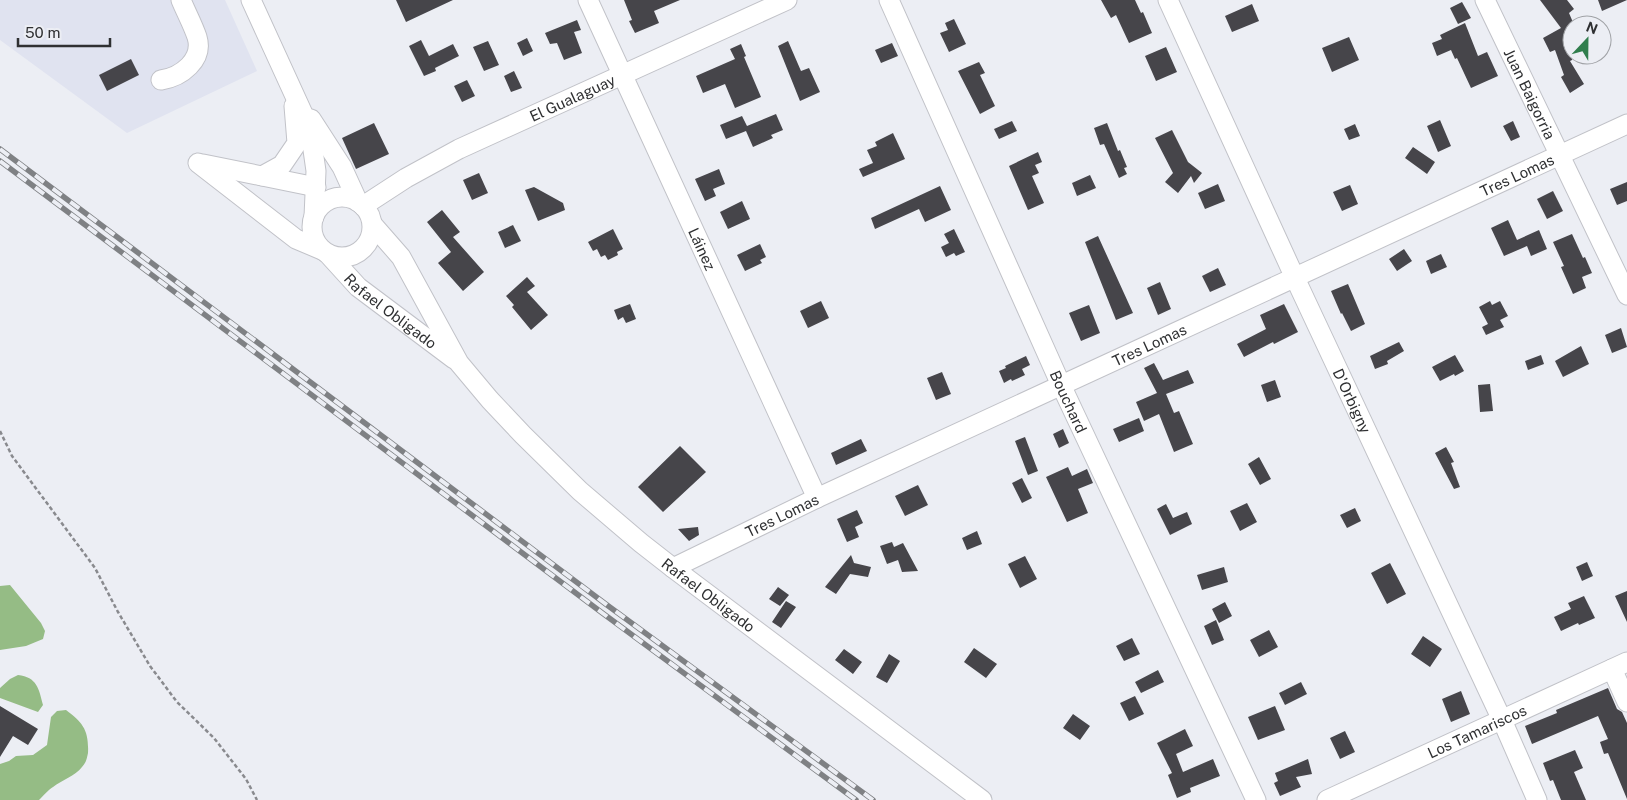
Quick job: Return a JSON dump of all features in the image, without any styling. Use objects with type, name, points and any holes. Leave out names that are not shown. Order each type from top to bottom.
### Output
[{"type":"street","points":[[161,80],[176,77],[182,73],[192,63],[197,50],[197,37],[181,0]]},
{"type":"street","points":[[251,0],[310,129],[316,164],[314,217]]},
{"type":"street","name":"Láinez","points":[[588,0],[817,498]]},
{"type":"street","name":"El Gualaguay","points":[[361,204],[459,149],[787,0]]},
{"type":"street","name":"Bouchard","points":[[888,0],[1061,385],[1256,800]]},
{"type":"street","name":"D'Orbigny","points":[[1168,0],[1295,278],[1502,720],[1537,800]]},
{"type":"street","name":"Juan Baigorria","points":[[1485,0],[1627,296]]},
{"type":"street","points":[[262,176],[282,164],[297,143],[293,90]]},
{"type":"street","points":[[293,90],[342,167],[361,204],[367,211],[372,225],[369,240],[361,251],[341,258],[296,239],[198,163],[316,187]]},
{"type":"street","name":"Tres Lomas","points":[[674,568],[817,498],[1627,124]]},
{"type":"street","points":[[325,252],[315,241],[313,235],[312,223],[320,207],[325,202],[336,198],[347,198],[361,204]]},
{"type":"street","name":"Rafael Obligado","points":[[372,225],[401,257],[459,363]]},
{"type":"street","name":"Rafael Obligado","points":[[325,252],[358,287],[459,363],[523,434],[568,480],[610,517],[674,568],[982,800]]},
{"type":"street","points":[[1619,666],[1627,702]]},
{"type":"street","name":"Los Tamariscos","points":[[1328,800],[1619,666]]},
{"type":"path","points":[[0,431],[12,456],[95,568],[150,666],[177,702],[214,738],[246,779],[257,800]]},
{"type":"shaded area","points":[[0,0],[225,0],[257,71],[127,133],[0,40]]},
{"type":"green space","points":[[10,585],[41,623],[45,631],[43,639],[26,646],[0,650],[0,586]]},
{"type":"green space","points":[[18,675],[29,678],[36,685],[43,705],[38,712],[0,698],[0,688]]},
{"type":"green space","points":[[66,710],[81,723],[86,733],[88,753],[83,765],[76,773],[51,788],[39,800],[0,800],[0,764],[16,756],[33,755],[47,745],[51,717],[57,711]]},
{"type":"building","points":[[396,0],[453,0],[406,22]]},
{"type":"building","points":[[624,0],[680,0],[654,11],[659,23],[635,33],[629,21],[632,20]]},
{"type":"building","points":[[1101,0],[1135,0],[1141,13],[1143,12],[1152,33],[1129,43],[1116,15],[1111,18]]},
{"type":"building","points":[[1540,0],[1567,0],[1574,9],[1569,13],[1570,15],[1562,15],[1562,65],[1572,65],[1584,84],[1570,93],[1561,77],[1564,75],[1555,50],[1550,52],[1543,38],[1561,28]]},
{"type":"building","points":[[1598,0],[1627,0],[1602,11]]},
{"type":"building","points":[[1462,2],[1471,18],[1458,24],[1450,8]]},
{"type":"building","points":[[1252,4],[1259,21],[1232,32],[1225,16]]},
{"type":"building","points":[[954,19],[966,44],[949,52],[940,33],[948,30],[945,23]]},
{"type":"building","points":[[577,20],[581,30],[574,32],[582,53],[564,60],[557,43],[550,44],[545,33]]},
{"type":"building","points":[[1465,23],[1478,56],[1487,52],[1498,76],[1471,88],[1457,58],[1455,59],[1451,50],[1437,56],[1432,43],[1442,39],[1440,35]]},
{"type":"building","points":[[1349,37],[1359,60],[1332,72],[1322,48]]},
{"type":"building","points":[[527,38],[533,51],[523,56],[517,43]]},
{"type":"building","points":[[421,40],[429,56],[453,44],[459,56],[435,68],[436,71],[424,76],[409,46]]},
{"type":"building","points":[[488,41],[499,65],[484,71],[473,47]]},
{"type":"building","points":[[788,41],[801,71],[809,68],[820,92],[800,101],[778,46]]},
{"type":"building","points":[[892,43],[898,56],[881,63],[875,50]]},
{"type":"building","points":[[741,44],[746,56],[744,57],[761,97],[735,108],[725,84],[703,93],[696,76],[735,59],[730,49]]},
{"type":"building","points":[[1166,47],[1177,72],[1156,81],[1145,56]]},
{"type":"building","points":[[131,59],[139,75],[107,91],[99,75]]},
{"type":"building","points":[[979,62],[985,73],[980,75],[995,106],[980,114],[958,71]]},
{"type":"building","points":[[514,71],[522,88],[511,92],[504,76]]},
{"type":"building","points":[[467,80],[475,96],[462,102],[454,86]]},
{"type":"building","points":[[776,114],[783,130],[771,135],[773,138],[753,147],[746,131],[726,139],[720,125],[742,116],[747,126]]},
{"type":"building","points":[[1440,120],[1451,146],[1438,152],[1427,126]]},
{"type":"building","points":[[1012,121],[1017,131],[999,139],[994,129]]},
{"type":"building","points":[[1513,121],[1520,137],[1511,141],[1503,126]]},
{"type":"building","points":[[374,123],[389,154],[356,169],[342,138]]},
{"type":"building","points":[[1107,123],[1118,151],[1120,150],[1127,167],[1124,168],[1127,174],[1119,178],[1104,144],[1100,145],[1094,128]]},
{"type":"building","points":[[1355,124],[1360,136],[1349,140],[1344,129]]},
{"type":"building","points":[[1172,130],[1188,162],[1202,173],[1194,183],[1191,176],[1178,193],[1165,182],[1173,173],[1155,138]]},
{"type":"building","points":[[893,133],[905,159],[863,177],[859,169],[873,163],[867,150],[877,146],[875,142]]},
{"type":"building","points":[[1413,147],[1435,162],[1427,174],[1405,158]]},
{"type":"building","points":[[1038,152],[1042,162],[1035,165],[1039,173],[1032,176],[1044,203],[1028,210],[1009,166]]},
{"type":"building","points":[[719,169],[725,184],[713,189],[716,196],[705,201],[695,179]]},
{"type":"building","points":[[479,173],[488,193],[472,200],[463,180]]},
{"type":"building","points":[[1090,175],[1096,188],[1077,196],[1072,183]]},
{"type":"building","points":[[1627,182],[1627,201],[1617,205],[1610,189]]},
{"type":"building","points":[[1218,184],[1225,201],[1205,209],[1198,193]]},
{"type":"building","points":[[1350,185],[1358,204],[1342,211],[1333,192]]},
{"type":"building","points":[[940,186],[951,210],[925,222],[919,209],[875,229],[871,218]]},
{"type":"building","points":[[534,187],[563,203],[565,210],[538,221],[525,190]]},
{"type":"building","points":[[1553,191],[1563,211],[1547,219],[1537,199]]},
{"type":"building","points":[[742,201],[750,219],[728,229],[720,212]]},
{"type":"building","points":[[442,210],[460,232],[453,237],[484,272],[463,291],[438,263],[451,252],[427,222]]},
{"type":"building","points":[[1508,220],[1517,240],[1539,230],[1547,249],[1531,256],[1527,246],[1504,256],[1491,228]]},
{"type":"building","points":[[513,225],[521,241],[505,248],[498,232]]},
{"type":"building","points":[[613,229],[623,249],[617,252],[618,255],[608,260],[605,255],[601,257],[597,249],[593,251],[588,242]]},
{"type":"building","points":[[954,229],[965,252],[956,256],[954,253],[946,257],[941,247],[949,243],[944,234]]},
{"type":"building","points":[[1572,234],[1592,273],[1582,277],[1586,288],[1573,294],[1561,267],[1564,266],[1553,242]]},
{"type":"building","points":[[1098,236],[1133,313],[1116,320],[1085,242]]},
{"type":"building","points":[[760,244],[766,257],[760,260],[762,263],[745,271],[737,255]]},
{"type":"building","points":[[1404,249],[1412,261],[1397,271],[1389,259]]},
{"type":"building","points":[[1441,254],[1447,267],[1431,274],[1426,261]]},
{"type":"building","points":[[1218,268],[1226,285],[1210,292],[1202,276]]},
{"type":"building","points":[[527,277],[535,286],[527,292],[548,315],[531,330],[512,307],[514,305],[506,296]]},
{"type":"building","points":[[1160,282],[1171,309],[1158,315],[1147,288]]},
{"type":"building","points":[[1348,284],[1365,324],[1351,331],[1331,291]]},
{"type":"building","points":[[821,301],[829,318],[808,328],[800,311]]},
{"type":"building","points":[[1490,301],[1492,305],[1500,301],[1508,316],[1500,320],[1504,327],[1486,335],[1482,327],[1488,324],[1479,307]]},
{"type":"building","points":[[630,304],[636,319],[626,323],[623,317],[618,320],[614,310]]},
{"type":"building","points":[[1284,304],[1298,332],[1244,357],[1237,344],[1266,329],[1260,315]]},
{"type":"building","points":[[1089,305],[1100,333],[1081,341],[1069,313]]},
{"type":"building","points":[[1621,328],[1627,347],[1612,353],[1605,335]]},
{"type":"building","points":[[1399,342],[1404,351],[1387,361],[1388,364],[1375,369],[1370,356]]},
{"type":"building","points":[[1581,346],[1589,364],[1563,377],[1555,361]]},
{"type":"building","points":[[1455,355],[1464,371],[1440,381],[1432,367]]},
{"type":"building","points":[[1541,355],[1544,364],[1528,370],[1525,361]]},
{"type":"building","points":[[1026,356],[1030,365],[1022,369],[1025,375],[1004,383],[999,371]]},
{"type":"building","points":[[1154,363],[1163,380],[1188,370],[1194,383],[1166,394],[1174,413],[1179,411],[1193,444],[1174,452],[1159,414],[1144,421],[1136,402],[1157,393],[1144,368]]},
{"type":"building","points":[[942,372],[951,394],[936,400],[927,378]]},
{"type":"building","points":[[1275,380],[1281,397],[1267,402],[1261,385]]},
{"type":"building","points":[[1490,384],[1493,411],[1480,412],[1478,385]]},
{"type":"building","points":[[1139,418],[1144,431],[1119,442],[1113,429]]},
{"type":"building","points":[[1063,429],[1069,443],[1059,448],[1053,434]]},
{"type":"building","points":[[1025,437],[1038,471],[1028,475],[1015,441]]},
{"type":"building","points":[[861,439],[867,451],[836,465],[831,453]]},
{"type":"building","points":[[680,446],[706,472],[663,512],[638,487]]},
{"type":"building","points":[[1446,447],[1454,462],[1451,463],[1460,487],[1454,489],[1435,453]]},
{"type":"building","points":[[1259,457],[1271,479],[1260,485],[1248,464]]},
{"type":"building","points":[[1068,467],[1072,476],[1087,469],[1093,483],[1078,489],[1088,513],[1067,522],[1046,477]]},
{"type":"building","points":[[1022,478],[1032,498],[1022,503],[1012,483]]},
{"type":"building","points":[[918,485],[928,505],[905,516],[895,496]]},
{"type":"building","points":[[1247,503],[1257,522],[1240,531],[1230,511]]},
{"type":"building","points":[[1166,504],[1173,518],[1187,512],[1192,524],[1170,535],[1157,509]]},
{"type":"building","points":[[1355,508],[1361,521],[1347,528],[1340,515]]},
{"type":"building","points":[[857,510],[863,523],[855,527],[859,537],[847,542],[837,519]]},
{"type":"building","points":[[698,527],[699,535],[689,541],[678,529]]},
{"type":"building","points":[[977,531],[982,544],[967,550],[962,538]]},
{"type":"building","points":[[892,542],[894,547],[903,543],[918,571],[902,572],[898,560],[887,564],[880,546]]},
{"type":"building","points":[[851,555],[854,563],[871,567],[868,577],[850,574],[836,594],[825,587]]},
{"type":"building","points":[[1025,556],[1037,579],[1020,588],[1008,564]]},
{"type":"building","points":[[1587,562],[1593,576],[1582,581],[1576,567]]},
{"type":"building","points":[[1390,563],[1406,594],[1387,604],[1371,573]]},
{"type":"building","points":[[1224,567],[1228,582],[1202,590],[1197,575]]},
{"type":"building","points":[[778,587],[789,595],[780,606],[769,599]]},
{"type":"building","points":[[1627,591],[1627,622],[1615,596]]},
{"type":"building","points":[[1584,596],[1595,618],[1561,631],[1554,617],[1571,609],[1568,603]]},
{"type":"building","points":[[786,601],[796,607],[781,628],[772,622]]},
{"type":"building","points":[[1225,602],[1232,616],[1219,623],[1212,609]]},
{"type":"building","points":[[1216,620],[1224,640],[1212,645],[1204,626]]},
{"type":"building","points":[[1269,630],[1278,647],[1259,657],[1250,640]]},
{"type":"building","points":[[1423,636],[1442,649],[1430,667],[1411,654]]},
{"type":"building","points":[[1132,638],[1140,654],[1124,661],[1116,646]]},
{"type":"building","points":[[974,648],[997,664],[986,678],[964,662]]},
{"type":"building","points":[[844,649],[862,662],[853,674],[835,660]]},
{"type":"building","points":[[889,654],[900,661],[887,683],[876,677]]},
{"type":"building","points":[[1158,670],[1164,682],[1141,693],[1135,682]]},
{"type":"building","points":[[1301,682],[1307,694],[1285,705],[1279,693]]},
{"type":"building","points":[[1608,688],[1617,709],[1622,712],[1627,723],[1627,799],[1608,753],[1604,754],[1600,742],[1608,739],[1598,716],[1532,744],[1525,726],[1557,713],[1556,710]]},
{"type":"building","points":[[1461,691],[1470,714],[1451,722],[1442,699]]},
{"type":"building","points":[[1135,696],[1144,714],[1129,721],[1120,703]]},
{"type":"building","points":[[0,706],[38,729],[28,745],[13,736],[0,757]]},
{"type":"building","points":[[1275,706],[1285,730],[1258,740],[1248,717]]},
{"type":"building","points":[[1073,714],[1090,726],[1080,740],[1063,728]]},
{"type":"building","points":[[1185,729],[1193,746],[1176,754],[1183,772],[1213,759],[1220,776],[1190,788],[1191,792],[1177,798],[1168,775],[1172,773],[1157,743]]},
{"type":"building","points":[[1345,731],[1355,752],[1340,759],[1330,738]]},
{"type":"building","points":[[1575,750],[1583,768],[1574,772],[1586,800],[1561,800],[1553,780],[1550,781],[1543,763]]},
{"type":"building","points":[[1308,759],[1312,774],[1296,777],[1301,787],[1280,796],[1274,783],[1278,781],[1275,773]]},
{"type":"railway","points":[[0,149],[607,605],[873,800]]},
{"type":"railway","points":[[0,161],[601,612],[856,800]]}]
